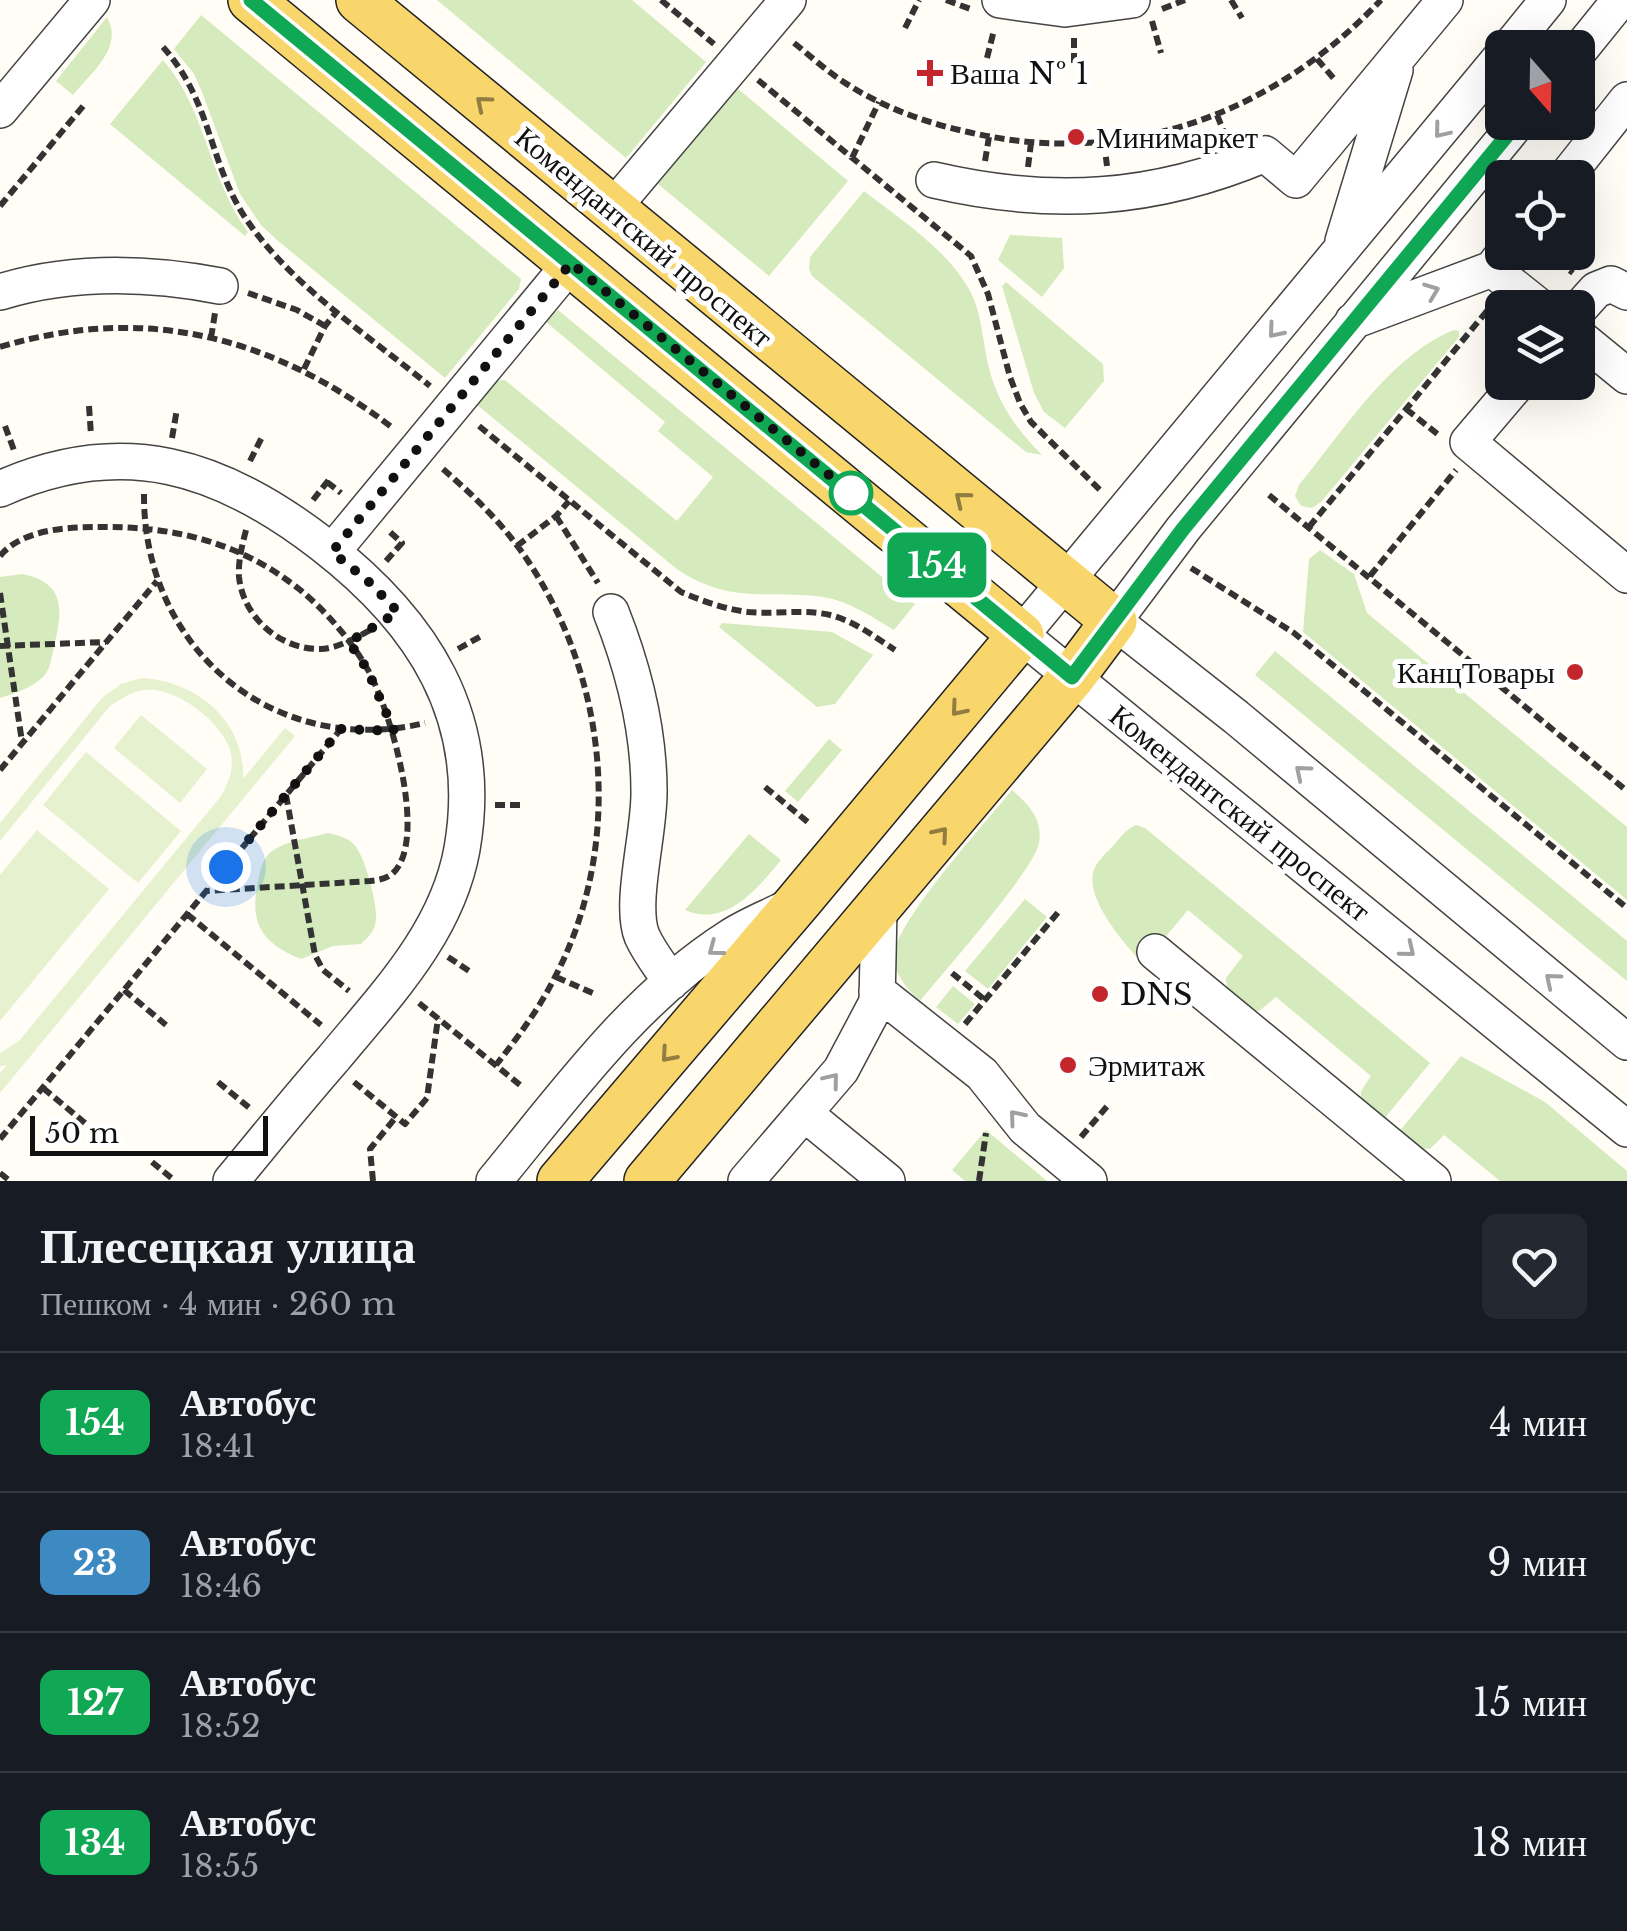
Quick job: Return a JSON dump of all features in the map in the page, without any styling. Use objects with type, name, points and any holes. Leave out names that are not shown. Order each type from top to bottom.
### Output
[{"type":"main road","name":"Комендантский проспект","points":[[251,0],[1021,635]]},
{"type":"main road","name":"Комендантский проспект","points":[[358,0],[1114,621]]},
{"type":"main road","points":[[647,1181],[879,909],[1114,621]]},
{"type":"main road","points":[[560,1181],[1021,635]]},
{"type":"street","points":[[0,110],[92,0]]},
{"type":"street","points":[[934,180],[1026,196],[1098,196],[1186,182],[1266,154],[1296,180],[1445,0]]},
{"type":"street","points":[[1524,30],[1548,0]]},
{"type":"street","points":[[1595,31],[1620,0]]},
{"type":"street","points":[[998,9],[1141,7]]},
{"type":"street","points":[[612,210],[736,62],[785,17]]},
{"type":"street","points":[[1338,257],[1400,55]]},
{"type":"street","points":[[1021,635],[1485,77]]},
{"type":"street","points":[[1579,160],[1627,100]]},
{"type":"street","points":[[1114,621],[1183,529],[1503,140]]},
{"type":"street","points":[[332,552],[571,263]]},
{"type":"street","points":[[1352,322],[1500,270]]},
{"type":"street","points":[[1504,270],[1523,290]]},
{"type":"street","points":[[0,292],[52,280],[113,275],[184,279],[220,286]]},
{"type":"street","points":[[1595,291],[1612,284],[1627,292]]},
{"type":"street","points":[[1595,350],[1627,376]]},
{"type":"street","points":[[1515,400],[1468,442],[1627,574]]},
{"type":"street","points":[[0,488],[58,468],[94,462],[145,462],[204,474],[262,500],[368,581],[398,612],[434,662],[454,716],[461,737],[467,804],[461,852],[444,907],[425,943],[395,983],[231,1181]]},
{"type":"street","points":[[611,612],[634,679],[647,750],[648,823],[637,913],[642,936],[671,982]]},
{"type":"street","name":"Комендантский проспект","points":[[1114,621],[1236,717],[1627,1042]]},
{"type":"street","name":"Комендантский проспект","points":[[1021,635],[1627,1129]]},
{"type":"street","points":[[494,1181],[612,1039],[671,982],[730,937],[799,902]]},
{"type":"street","points":[[746,1181],[841,1070],[877,1002],[879,909]]},
{"type":"street","points":[[1155,952],[1432,1181]]},
{"type":"street","points":[[877,991],[982,1074],[1026,1128],[1089,1181]]},
{"type":"street","points":[[804,1113],[887,1181]]},
{"type":"path","points":[[661,0],[971,256],[998,322],[1020,403],[1032,422],[1092,484]]},
{"type":"path","points":[[904,28],[918,0]]},
{"type":"path","points":[[1231,0],[1242,18]]},
{"type":"path","points":[[785,17],[836,77],[879,102],[948,128],[1049,144],[1141,138],[1217,115],[1272,90],[1317,59],[1381,0],[1389,8]]},
{"type":"path","points":[[1141,7],[1161,53]]},
{"type":"path","points":[[987,58],[998,9]]},
{"type":"path","points":[[1073,25],[1074,67]]},
{"type":"path","points":[[1317,59],[1340,85]]},
{"type":"path","points":[[852,158],[879,102]]},
{"type":"path","points":[[0,206],[84,104]]},
{"type":"path","points":[[1309,527],[1490,307],[1503,270]]},
{"type":"path","points":[[220,286],[298,310],[325,326]]},
{"type":"path","points":[[304,369],[325,326],[338,310]]},
{"type":"path","points":[[0,347],[71,331],[147,329],[195,334],[304,369],[351,396],[394,428]]},
{"type":"path","points":[[1370,576],[1466,457]]},
{"type":"path","points":[[442,468],[473,495],[517,546],[548,593],[566,629],[586,691],[597,755],[594,860],[576,926],[556,976],[529,1023],[496,1065]]},
{"type":"path","points":[[1269,494],[1627,791]]},
{"type":"path","points":[[262,500],[246,530],[239,578],[256,620],[274,636],[322,649],[349,642],[398,612]]},
{"type":"path","points":[[517,546],[570,500]]},
{"type":"path","points":[[556,516],[578,548],[611,612]]},
{"type":"path","points":[[368,581],[402,543],[389,532],[400,519]]},
{"type":"path","points":[[144,526],[157,581],[184,634],[227,680],[283,713],[309,723],[394,731]]},
{"type":"path","points":[[0,556],[6,548],[37,534],[72,527],[144,526],[193,536],[240,552],[300,590],[349,642],[367,669],[394,731],[406,793],[405,838],[395,871],[387,878],[370,881],[206,891]]},
{"type":"path","points":[[1203,578],[1294,632],[1627,908]]},
{"type":"path","points":[[2,765],[157,581]]},
{"type":"path","points":[[0,593],[3,646],[22,743]]},
{"type":"path","points":[[3,646],[106,642]]},
{"type":"path","points":[[0,1139],[341,729]]},
{"type":"path","points":[[766,787],[808,823]]},
{"type":"path","points":[[286,794],[315,955],[323,970],[372,1011]]},
{"type":"path","points":[[959,1032],[1060,910]]},
{"type":"path","points":[[187,914],[305,1011]]},
{"type":"path","points":[[952,973],[985,1000]]},
{"type":"path","points":[[556,976],[595,994]]},
{"type":"path","points":[[395,983],[520,1085]]},
{"type":"path","points":[[124,990],[166,1025]]},
{"type":"path","points":[[345,1075],[404,1124],[427,1098],[438,1018]]},
{"type":"path","points":[[218,1082],[261,1118]]},
{"type":"path","points":[[43,1088],[85,1122]]},
{"type":"path","points":[[1079,1139],[1109,1104]]},
{"type":"path","points":[[373,1181],[370,1149],[396,1117]]},
{"type":"path","points":[[979,1181],[988,1122]]},
{"type":"path","points":[[152,1162],[176,1181]]},
{"type":"path","points":[[0,1173],[10,1181]]},
{"type":"green space","points":[[437,0],[632,0],[706,62],[626,158]]},
{"type":"green space","points":[[201,15],[521,279],[519,289],[445,378],[277,240],[261,225],[240,194],[194,74],[174,49]]},
{"type":"green space","points":[[107,17],[112,39],[109,49],[73,95],[56,81]]},
{"type":"green space","points":[[163,60],[189,100],[224,190],[248,232],[245,236],[110,124]]},
{"type":"green space","points":[[737,88],[848,181],[769,276],[658,184]]},
{"type":"green space","points":[[864,191],[925,238],[964,281],[976,306],[999,396],[1017,427],[1042,455],[1026,452],[812,276],[810,257]]},
{"type":"green space","points":[[1010,235],[1062,238],[1064,268],[1042,297],[998,260]]},
{"type":"green space","points":[[1006,282],[1103,364],[1104,381],[1065,428],[1044,412],[1034,393],[1002,286]]},
{"type":"green space","points":[[558,310],[915,604],[894,630],[856,608],[826,597],[745,594],[713,587],[678,570],[476,404],[494,381],[505,380],[677,521],[713,477],[658,431],[665,422],[545,321]]},
{"type":"green space","points":[[1454,330],[1459,331],[1459,337],[1321,502],[1312,508],[1301,506],[1295,496],[1299,485],[1369,397],[1409,358]]},
{"type":"green space","points":[[1320,550],[1354,574],[1367,613],[1627,827],[1627,900],[1303,632],[1309,559]]},
{"type":"green space","points":[[22,574],[37,578],[54,592],[59,610],[57,634],[43,677],[0,698],[0,577]]},
{"type":"green space","points":[[722,623],[832,632],[873,655],[835,704],[817,707],[719,627]]},
{"type":"green space","points":[[1275,651],[1627,941],[1627,981],[1255,675]]},
{"type":"green space","points":[[142,678],[181,687],[214,708],[236,740],[243,779],[285,728],[295,736],[0,1093],[0,1073],[7,1065],[0,1066],[0,1053],[19,1041],[222,795],[229,779],[230,750],[207,717],[170,694],[140,691],[110,706],[0,841],[0,823],[102,698],[121,684]]},
{"type":"green space","points":[[141,715],[207,769],[180,803],[114,748]]},
{"type":"green space","points":[[829,739],[842,750],[798,802],[785,791]]},
{"type":"green space","points":[[86,752],[181,831],[138,883],[43,805]]},
{"type":"green space","points":[[1012,790],[1037,820],[1040,834],[1034,856],[920,1001],[896,968],[894,955],[899,939],[926,896]]},
{"type":"green space","points":[[1136,825],[1145,828],[1430,1063],[1384,1119],[1361,1098],[1371,1076],[1276,997],[1259,1011],[1236,1000],[1226,978],[1243,956],[1188,910],[1143,964],[1109,922],[1093,884],[1093,873],[1103,856]]},
{"type":"green space","points":[[37,830],[109,889],[0,1021],[0,875]]},
{"type":"green space","points":[[328,833],[344,837],[360,854],[374,898],[375,925],[361,944],[333,946],[301,959],[268,939],[257,921],[260,872],[275,849]]},
{"type":"green space","points":[[749,834],[781,860],[772,871],[727,910],[700,914],[685,910]]},
{"type":"green space","points":[[1025,899],[1047,917],[988,989],[965,971]]},
{"type":"green space","points":[[953,986],[975,1004],[958,1024],[936,1007]]},
{"type":"green space","points":[[1461,1056],[1545,1102],[1627,1171],[1627,1181],[1500,1181],[1444,1135],[1430,1149],[1418,1148],[1399,1132]]},
{"type":"green space","points":[[986,1130],[1047,1181],[965,1181],[952,1170]]},
{"type":"bus line","name":"154","points":[[251,0],[1072,677],[1183,529],[1503,140]]},
{"type":"place","name":"Ваша № 1","points":[[930,73]]},
{"type":"place","name":"Минимаркет","points":[[1076,137]]},
{"type":"place","name":"КанцТовары","points":[[1575,672]]},
{"type":"place","name":"DNS","points":[[1100,994]]},
{"type":"place","name":"Эрмитаж","points":[[1068,1065]]},
{"type":"route","points":[[226,867],[341,729],[394,731],[367,669],[349,642],[398,612],[332,552],[571,263],[851,493]]}]
